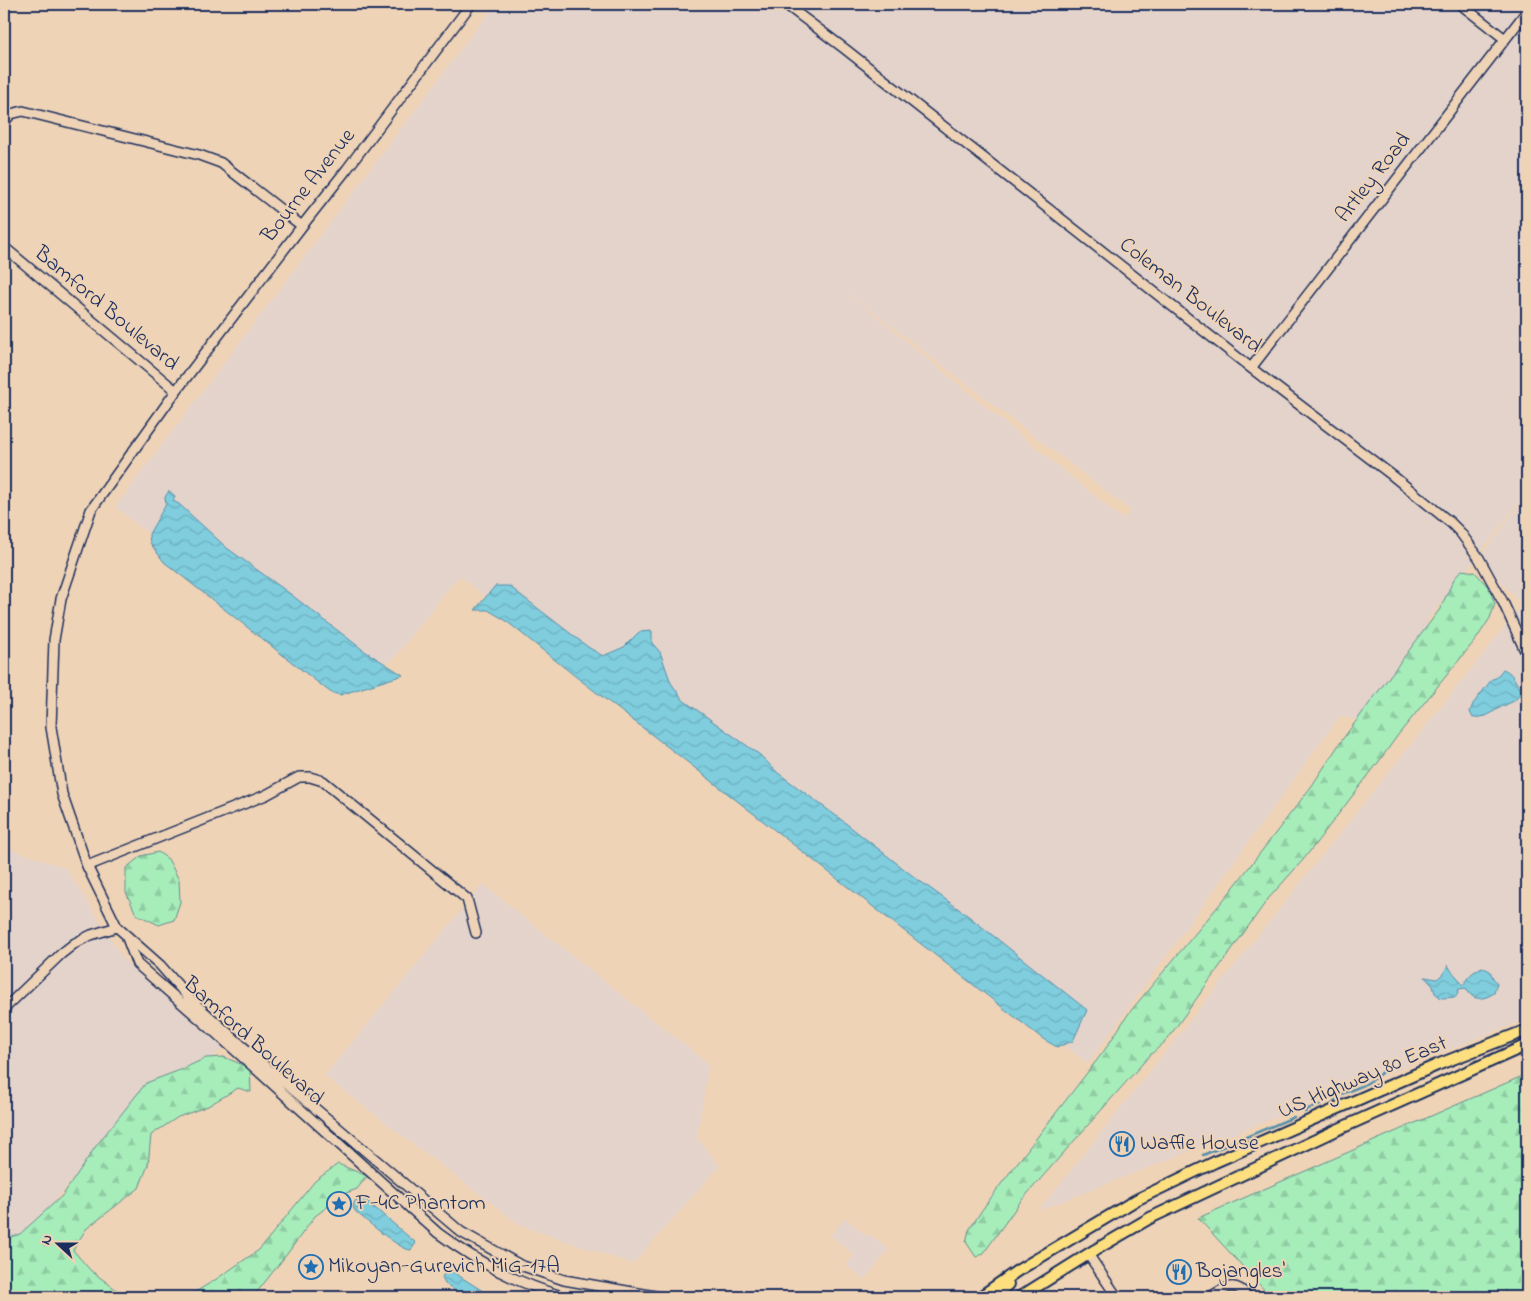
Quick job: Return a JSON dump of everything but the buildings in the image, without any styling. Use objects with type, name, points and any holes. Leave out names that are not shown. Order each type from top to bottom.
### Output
[{"type":"main road","name":"US Highway 80 East","points":[[980,1297],[1033,1262],[1136,1200],[1215,1162],[1438,1065],[1527,1030]]},
{"type":"main road","name":"US Highway 80 East","points":[[1020,1297],[1150,1218],[1331,1133],[1527,1045]]},
{"type":"main road","points":[[994,1297],[1033,1262]]},
{"type":"street","name":"Bourne Avenue","points":[[176,391],[471,4]]},
{"type":"street","name":"Coleman Boulevard","points":[[785,4],[1451,523],[1460,532],[1478,558],[1503,602],[1527,654]]},
{"type":"street","points":[[1460,4],[1505,39]]},
{"type":"street","name":"Artley Road","points":[[1251,368],[1527,10]]},
{"type":"street","points":[[4,122],[11,114],[22,111],[199,155],[221,164],[302,226]]},
{"type":"street","name":"Bamford Boulevard","points":[[4,247],[176,391],[92,510],[61,599],[54,640],[51,727],[62,794],[87,866],[117,927],[160,965],[190,999],[258,1060],[461,1232],[520,1265],[564,1280],[661,1297]]},
{"type":"street","points":[[87,866],[266,795],[299,777],[310,777],[322,781],[467,899],[476,933]]},
{"type":"street","points":[[4,1009],[75,943],[91,935],[117,927]]},
{"type":"street","name":"Bamford Boulevard","points":[[126,936],[137,964],[218,1034],[438,1234],[474,1259],[508,1277],[542,1291],[565,1297]]},
{"type":"street","points":[[1088,1254],[1117,1297]]},
{"type":"street","points":[[1210,1297],[1227,1287],[1236,1286],[1249,1297]]},
{"type":"shaded area","points":[[495,4],[1527,4],[1527,493],[1426,622],[1430,629],[1369,713],[1354,720],[1340,716],[1088,1064],[459,576],[392,661],[327,676],[115,507]],"holes":[[[844,290],[1130,510],[1123,519]]]},
{"type":"shaded area","points":[[1527,495],[1527,1019],[1038,1211],[1522,605],[1479,558]]},
{"type":"shaded area","points":[[4,847],[66,868],[125,961],[224,1046],[191,1081],[155,1080],[15,1249],[4,1240]]},
{"type":"shaded area","points":[[483,884],[709,1064],[697,1138],[720,1166],[633,1264],[521,1226],[324,1076]]},
{"type":"shaded area","points":[[845,1218],[867,1236],[870,1234],[889,1250],[864,1280],[846,1265],[854,1255],[830,1236]]},
{"type":"green space","points":[[1462,570],[1475,572],[1489,588],[1495,604],[1490,618],[1477,638],[1398,735],[1303,860],[1268,899],[1166,1041],[1150,1055],[1020,1202],[983,1254],[976,1257],[966,1242],[969,1230],[982,1210],[1104,1051],[1129,1013],[1230,892],[1311,787],[1342,740],[1440,609],[1454,579]]},
{"type":"green space","points":[[158,852],[168,859],[179,880],[180,902],[174,920],[159,925],[136,914],[126,892],[126,868],[141,856]]},
{"type":"green space","points":[[224,1057],[250,1068],[251,1092],[238,1088],[208,1106],[178,1117],[151,1135],[148,1165],[139,1188],[86,1229],[73,1250],[90,1270],[126,1297],[4,1297],[4,1239],[20,1234],[63,1195],[96,1146],[146,1083],[206,1058]]},
{"type":"green space","points":[[1527,1074],[1527,1297],[1271,1297],[1198,1218]]},
{"type":"green space","points":[[338,1164],[367,1176],[357,1189],[346,1193],[315,1216],[253,1297],[180,1297],[197,1291],[259,1250],[315,1181]]},
{"type":"water","points":[[169,491],[175,496],[173,501],[179,504],[227,548],[363,650],[403,675],[340,695],[330,692],[164,562],[150,543],[149,534],[166,504],[165,497]]},
{"type":"water","points":[[495,586],[509,586],[588,647],[603,656],[624,647],[639,632],[652,631],[652,643],[660,652],[671,683],[683,700],[760,755],[778,773],[967,915],[1087,1010],[1073,1041],[1057,1047],[1043,1039],[505,620],[488,610],[475,610]]},
{"type":"water","points":[[1503,669],[1512,676],[1521,694],[1514,701],[1486,716],[1473,718],[1470,712],[1473,704],[1492,679],[1496,678]]},
{"type":"water","points":[[1448,965],[1464,985],[1471,974],[1482,967],[1490,971],[1497,983],[1494,993],[1486,997],[1475,998],[1466,988],[1459,989],[1456,997],[1441,998],[1435,993],[1433,986],[1425,977],[1437,979],[1443,974]]},
{"type":"water","points":[[361,1196],[416,1243],[411,1250],[399,1245],[356,1212],[353,1207],[355,1201]]},
{"type":"water","points":[[450,1270],[492,1297],[463,1297],[445,1283],[442,1277],[446,1271]]},
{"type":"waterway","points":[[1334,1101],[1339,1095],[1364,1085],[1383,1071]]},
{"type":"waterway","points":[[1305,1112],[1320,1105]]},
{"type":"waterway","points":[[1203,1155],[1294,1117]]},
{"type":"place","name":"Waffle House","points":[[1122,1144]]},
{"type":"place","name":"F-4C Phantom","points":[[339,1204]]},
{"type":"place","name":"Mikoyan-Gurevich MiG-17A","points":[[311,1267]]},
{"type":"place","name":"Bojangles'","points":[[1179,1272]]}]
